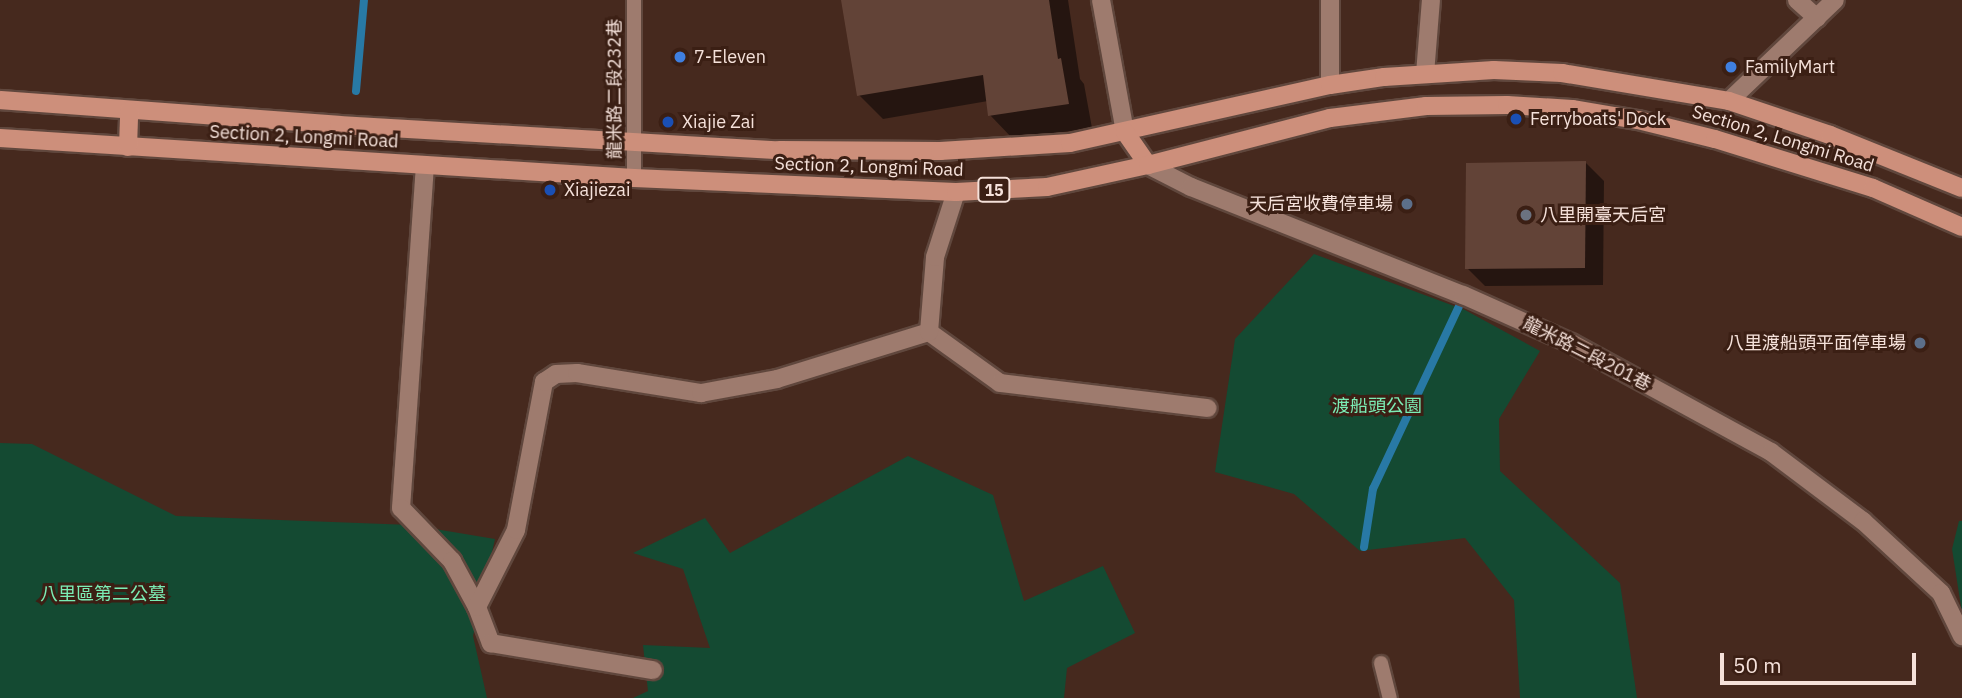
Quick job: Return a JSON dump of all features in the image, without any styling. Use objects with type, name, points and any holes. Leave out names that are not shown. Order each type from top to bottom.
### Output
[{"type":"main road","name":"Section 2, Longmi Road","points":[[0,100],[129,111],[779,150],[940,151],[1070,143],[1330,85],[1425,74],[1494,70],[1562,73],[1729,101],[1830,135],[1962,188]]},
{"type":"main road","name":"Section 2, Longmi Road","points":[[0,138],[634,178],[956,192],[1047,187],[1148,165],[1330,118],[1426,106],[1507,105],[1572,110],[1638,120],[1728,143],[1873,188],[1962,228]]},
{"type":"main road","points":[[128,147],[129,111]]},
{"type":"main road","points":[[1125,132],[1148,165]]},
{"type":"street","points":[[1101,0],[1125,132]]},
{"type":"street","points":[[1330,0],[1330,85]]},
{"type":"street","points":[[1425,74],[1431,0]]},
{"type":"street","points":[[1797,0],[1817,18]]},
{"type":"street","points":[[1729,101],[1835,0]]},
{"type":"street","points":[[425,165],[401,508],[452,561],[477,607],[491,643],[653,670]]},
{"type":"street","name":"龍米路二段201巷","points":[[1148,165],[1191,187],[1463,295],[1571,343],[1770,452],[1863,521],[1941,593],[1962,636]]},
{"type":"street","points":[[929,332],[935,257],[956,192]]},
{"type":"street","points":[[477,607],[516,530],[544,382],[556,374],[577,373],[701,394],[776,379],[929,332]]},
{"type":"street","points":[[929,332],[1000,383],[1207,408]]},
{"type":"lane","name":"龍米路二段232巷","points":[[634,0],[634,178]]},
{"type":"lane","points":[[1381,663],[1390,698]]},
{"type":"green space","name":"渡船頭公園","points":[[1314,254],[1465,310],[1540,351],[1499,419],[1500,471],[1620,583],[1637,698],[1520,698],[1514,600],[1465,538],[1360,551],[1294,494],[1215,472],[1235,339]]},
{"type":"green space","name":"八里區第二公墓","points":[[0,443],[32,444],[176,516],[411,525],[495,539],[473,636],[487,698],[0,698]]},
{"type":"green space","points":[[908,456],[993,495],[1024,601],[1103,566],[1135,633],[1067,668],[1064,698],[633,698],[648,691],[643,645],[710,648],[683,569],[633,553],[705,518],[730,553]]},
{"type":"green space","points":[[1959,521],[1962,521],[1962,613],[1952,549]]},
{"type":"building","points":[[841,0],[1049,0],[1058,59],[1061,58],[1069,104],[988,116],[983,75],[857,96]]},
{"type":"building","name":"八里開臺天后宮","points":[[1586,161],[1585,268],[1465,269],[1466,163]]},
{"type":"waterway","points":[[356,91],[364,0]]},
{"type":"waterway","points":[[1364,547],[1373,489],[1459,306]]},
{"type":"place","name":"7-Eleven","points":[[680,57]]},
{"type":"place","name":"FamilyMart","points":[[1731,67]]},
{"type":"place","name":"Ferryboats' Dock","points":[[1516,119]]},
{"type":"place","name":"Xiajie Zai","points":[[668,122]]},
{"type":"place","name":"Xiajiezai","points":[[550,190]]},
{"type":"place","name":"天后宮收費停車場","points":[[1407,204]]},
{"type":"place","name":"八里開臺天后宮","points":[[1526,215]]},
{"type":"place","name":"八里渡船頭平面停車場","points":[[1920,343]]}]
